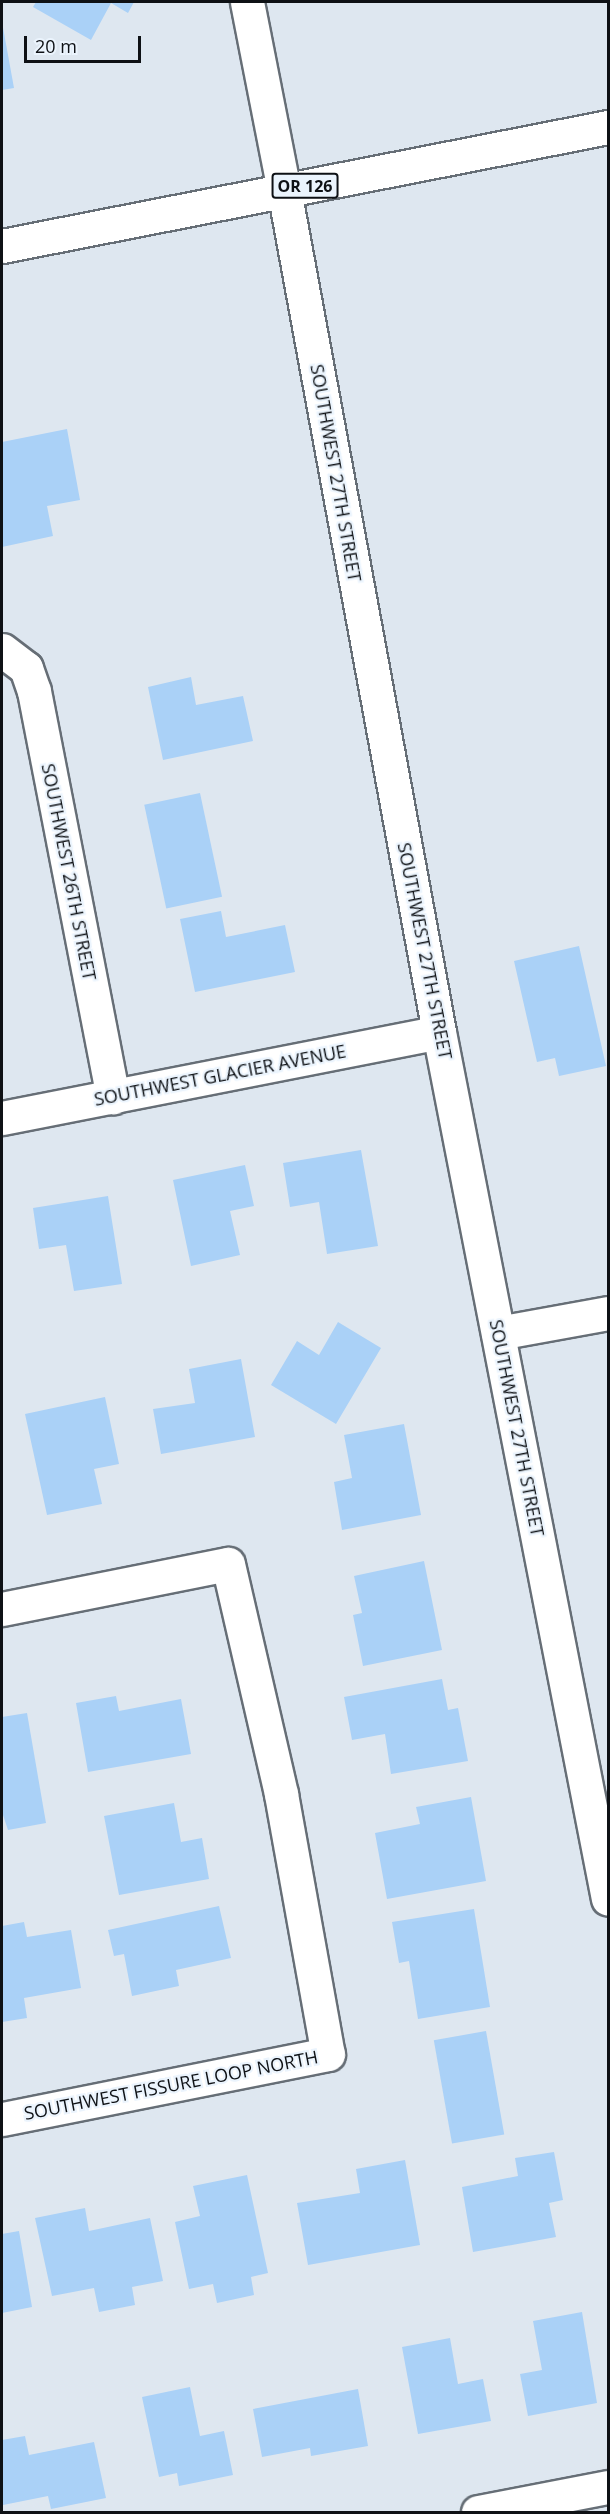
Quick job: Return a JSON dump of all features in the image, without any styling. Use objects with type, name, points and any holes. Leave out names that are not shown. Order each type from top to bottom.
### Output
[{"type":"main road","name":"SOUTHWEST 27TH STREET","points":[[247,2],[284,190],[439,1032],[609,1899]]},
{"type":"main road","name":"OR 126","points":[[2,246],[609,127]]},
{"type":"main road","name":"SOUTHWEST 26TH STREET","points":[[6,652],[26,668],[34,691],[113,1097]]},
{"type":"main road","name":"SOUTHWEST GLACIER AVENUE","points":[[2,1118],[439,1032]]},
{"type":"main road","points":[[498,1333],[609,1313]]},
{"type":"main road","name":"SOUTHWEST FISSURE LOOP NORTH","points":[[2,1609],[228,1564],[281,1794],[328,2054],[2,2119]]},
{"type":"main road","points":[[478,2512],[609,2487]]},
{"type":"building","points":[[36,2],[134,2],[128,13],[111,3],[91,40],[33,7]]},
{"type":"building","points":[[2,22],[14,88],[2,90]]},
{"type":"building","points":[[67,429],[80,500],[47,506],[53,536],[2,547],[2,442]]},
{"type":"building","points":[[191,677],[196,705],[243,696],[253,741],[163,760],[148,687]]},
{"type":"building","points":[[200,793],[222,897],[166,909],[144,805]]},
{"type":"building","points":[[221,911],[226,937],[285,925],[295,972],[195,992],[180,919]]},
{"type":"building","points":[[579,946],[606,1066],[559,1076],[555,1058],[537,1062],[514,961]]},
{"type":"building","points":[[361,1150],[378,1246],[327,1254],[319,1202],[290,1207],[283,1163]]},
{"type":"building","points":[[245,1165],[254,1206],[230,1211],[240,1255],[191,1266],[173,1180]]},
{"type":"building","points":[[108,1196],[122,1284],[74,1291],[66,1245],[39,1249],[33,1208]]},
{"type":"building","points":[[338,1322],[381,1348],[336,1424],[271,1385],[297,1341],[319,1355]]},
{"type":"building","points":[[241,1359],[255,1437],[161,1454],[153,1409],[195,1403],[189,1369]]},
{"type":"building","points":[[105,1397],[119,1464],[94,1469],[102,1504],[47,1515],[25,1414]]},
{"type":"building","points":[[404,1424],[421,1515],[342,1530],[334,1482],[352,1478],[344,1435]]},
{"type":"building","points":[[424,1561],[442,1650],[363,1666],[353,1615],[362,1613],[354,1576]]},
{"type":"building","points":[[442,1679],[448,1710],[458,1708],[468,1761],[391,1774],[385,1734],[352,1740],[344,1697]]},
{"type":"building","points":[[116,1696],[119,1711],[181,1699],[191,1754],[88,1772],[76,1703]]},
{"type":"building","points":[[27,1713],[46,1823],[8,1830],[2,1812],[2,1717]]},
{"type":"building","points":[[471,1797],[486,1881],[387,1899],[375,1833],[420,1824],[416,1807]]},
{"type":"building","points":[[174,1803],[181,1842],[202,1838],[209,1879],[119,1895],[104,1816]]},
{"type":"building","points":[[219,1906],[231,1958],[176,1970],[179,1986],[132,1996],[124,1954],[114,1956],[108,1930]]},
{"type":"building","points":[[474,1909],[490,2007],[418,2019],[409,1961],[399,1963],[392,1922]]},
{"type":"building","points":[[24,1922],[27,1937],[71,1930],[81,1988],[24,1998],[27,2018],[2,2022],[2,1926]]},
{"type":"building","points":[[486,2031],[504,2134],[452,2144],[434,2040]]},
{"type":"building","points":[[554,2152],[563,2200],[549,2203],[556,2237],[473,2252],[462,2187],[518,2176],[515,2158]]},
{"type":"building","points":[[405,2160],[420,2245],[308,2265],[297,2203],[360,2193],[356,2169]]},
{"type":"building","points":[[247,2175],[268,2273],[251,2277],[254,2295],[217,2303],[213,2284],[189,2289],[175,2222],[200,2216],[193,2186]]},
{"type":"building","points":[[85,2208],[89,2231],[150,2218],[163,2281],[132,2287],[135,2305],[99,2312],[94,2288],[52,2296],[35,2218]]},
{"type":"building","points":[[19,2231],[32,2307],[2,2313],[2,2234]]},
{"type":"building","points":[[582,2312],[597,2403],[528,2416],[520,2374],[542,2370],[533,2321]]},
{"type":"building","points":[[450,2338],[458,2384],[483,2379],[491,2421],[418,2434],[402,2347]]},
{"type":"building","points":[[190,2387],[200,2436],[224,2431],[233,2475],[179,2486],[177,2473],[159,2477],[142,2397]]},
{"type":"building","points":[[358,2389],[368,2446],[311,2456],[310,2448],[262,2457],[253,2409]]},
{"type":"building","points":[[25,2436],[29,2455],[94,2442],[106,2498],[51,2509],[48,2496],[3,2505],[2,2440]]}]
